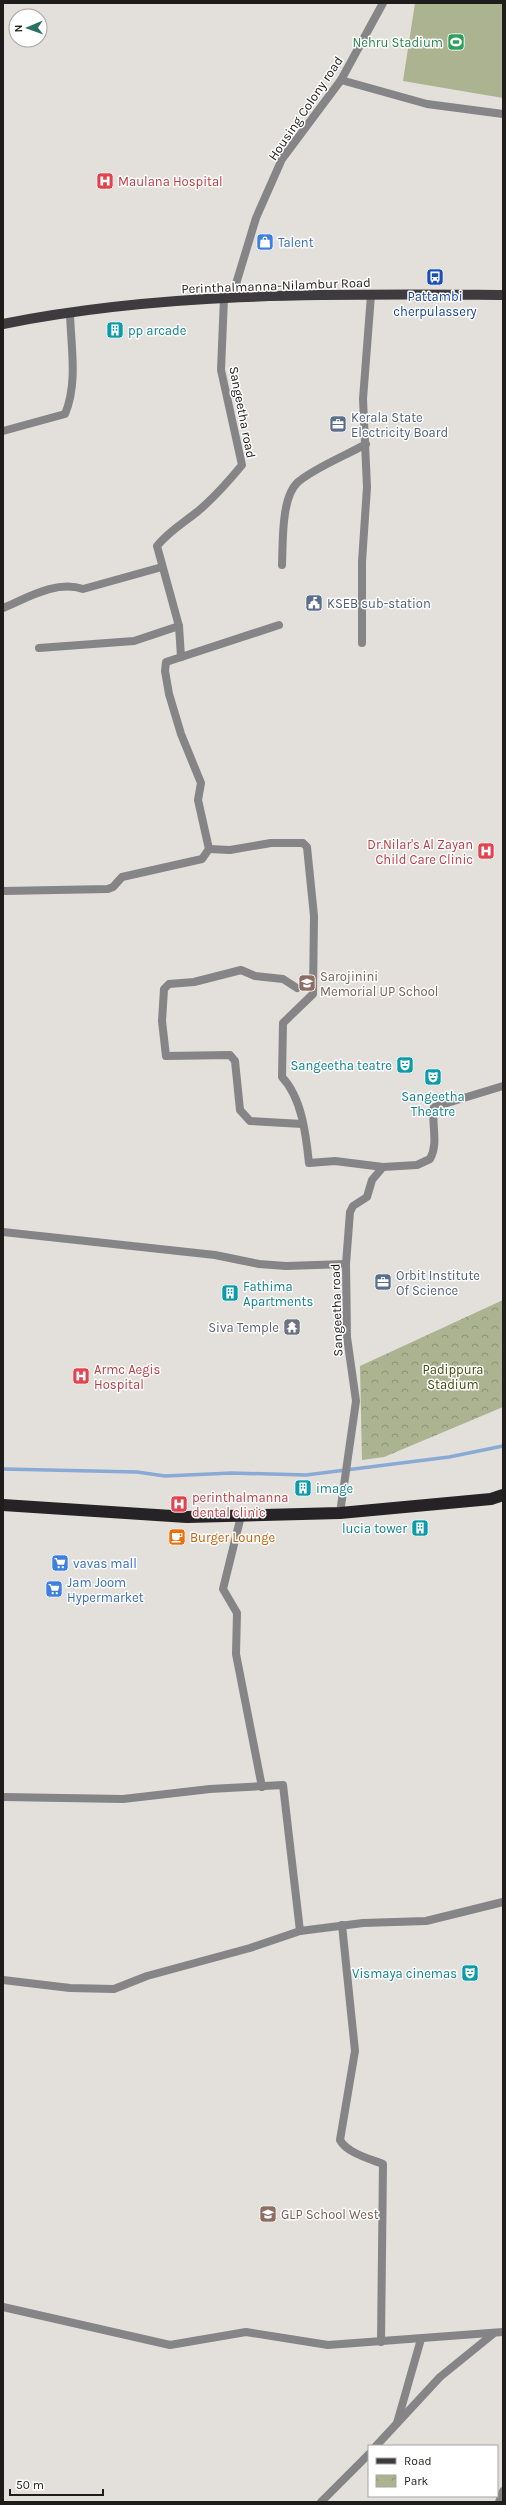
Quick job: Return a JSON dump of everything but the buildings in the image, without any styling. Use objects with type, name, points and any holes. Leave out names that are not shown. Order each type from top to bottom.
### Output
[{"type":"highway","points":[[3,1504],[188,1518],[340,1512],[491,1499],[503,1495]]},
{"type":"main road","name":"Perinthalmanna-Nilambur Road","points":[[3,324],[70,314],[228,298],[503,294]]},
{"type":"street","name":"Housing Colony road","points":[[228,298],[256,218],[282,160],[341,80],[384,3]]},
{"type":"street","points":[[341,80],[427,104],[503,114]]},
{"type":"street","points":[[362,643],[362,562],[367,487],[363,399],[371,295]]},
{"type":"street","name":"Sangeetha road","points":[[162,567],[158,546],[164,537],[198,511],[242,465],[221,370],[228,298]]},
{"type":"street","points":[[3,431],[65,414],[71,401],[73,380],[70,314]]},
{"type":"street","points":[[282,565],[284,525],[291,491],[297,483],[309,474],[366,444]]},
{"type":"street","points":[[3,608],[45,591],[62,586],[87,588],[162,567],[179,626],[181,656]]},
{"type":"street","points":[[3,891],[108,889],[113,888],[122,877],[127,875],[202,859],[209,849],[198,800],[201,783],[181,734],[169,694],[165,671],[166,662],[279,625]]},
{"type":"street","points":[[39,648],[134,641],[179,626]]},
{"type":"street","points":[[209,849],[230,850],[271,843],[303,843],[307,847],[314,916],[313,994],[283,1023],[282,1077],[291,1087],[302,1124],[309,1163],[335,1161],[383,1167],[417,1165],[430,1159],[435,1136],[432,1116],[434,1107],[503,1086]]},
{"type":"street","points":[[297,988],[283,979],[255,976],[241,970],[194,982],[169,984],[164,989],[162,1021],[166,1056],[230,1055],[236,1061],[240,1110],[250,1121],[302,1124]]},
{"type":"street","name":"Sangeetha road","points":[[340,1512],[356,1401],[347,1337],[346,1264],[350,1212],[353,1206],[368,1197],[372,1180],[383,1167]]},
{"type":"street","points":[[3,1232],[215,1255],[259,1264],[286,1266],[346,1264]]},
{"type":"street","points":[[241,1516],[223,1589],[237,1613],[236,1654],[262,1787]]},
{"type":"street","points":[[3,1798],[123,1799],[210,1789],[283,1785],[300,1931]]},
{"type":"street","points":[[3,1980],[70,1988],[114,1989],[147,1976],[250,1948],[300,1931],[342,1925],[426,1921],[503,1902]]},
{"type":"street","points":[[342,1925],[355,2051],[340,2140],[342,2144],[383,2164],[381,2342]]},
{"type":"street","points":[[3,2307],[170,2345],[246,2332],[328,2345],[493,2334],[503,2332]]},
{"type":"street","points":[[377,2445],[440,2377],[493,2334]]},
{"type":"street","points":[[396,2424],[421,2339]]},
{"type":"street","points":[[321,2502],[368,2455]]},
{"type":"street","points":[[499,2502],[503,2491]]},
{"type":"green space","name":"Nehru Stadium","points":[[415,3],[503,3],[503,98],[403,81]]},
{"type":"green space","name":"Padippura Stadium","points":[[503,1300],[503,1407],[384,1457],[362,1460],[360,1366]]},
{"type":"waterway","points":[[3,1469],[137,1472],[165,1476],[232,1473],[306,1475],[449,1457],[503,1446]]},
{"type":"place","name":"Nehru Stadium","points":[[456,42]]},
{"type":"place","name":"Maulana Hospital","points":[[105,181]]},
{"type":"place","name":"Talent","points":[[265,242]]},
{"type":"place","name":"Pattambi cherpulassery","points":[[435,277]]},
{"type":"place","name":"pp arcade","points":[[115,330]]},
{"type":"place","name":"Kerala State Electricity Board","points":[[338,424]]},
{"type":"place","name":"KSEB sub-station","points":[[314,603]]},
{"type":"place","name":"Dr.Nilar's Al Zayan Child Care Clinic","points":[[486,851]]},
{"type":"place","name":"Sarojinini Memorial UP School","points":[[307,983]]},
{"type":"place","name":"Sangeetha teatre","points":[[405,1065]]},
{"type":"place","name":"Sangeetha Theatre","points":[[433,1077]]},
{"type":"place","name":"Orbit Institute Of Science","points":[[383,1282]]},
{"type":"place","name":"Fathima Apartments","points":[[230,1293]]},
{"type":"place","name":"Siva Temple","points":[[292,1327]]},
{"type":"place","name":"Armc Aegis Hospital","points":[[81,1376]]},
{"type":"place","name":"image","points":[[303,1488]]},
{"type":"place","name":"perinthalmanna dental clinic","points":[[179,1504]]},
{"type":"place","name":"lucia tower","points":[[420,1528]]},
{"type":"place","name":"Burger Lounge","points":[[177,1537]]},
{"type":"place","name":"vavas mall","points":[[60,1563]]},
{"type":"place","name":"Jam Joom Hypermarket","points":[[54,1589]]},
{"type":"place","name":"Vismaya cinemas","points":[[470,1973]]},
{"type":"place","name":"GLP School West","points":[[268,2214]]}]
